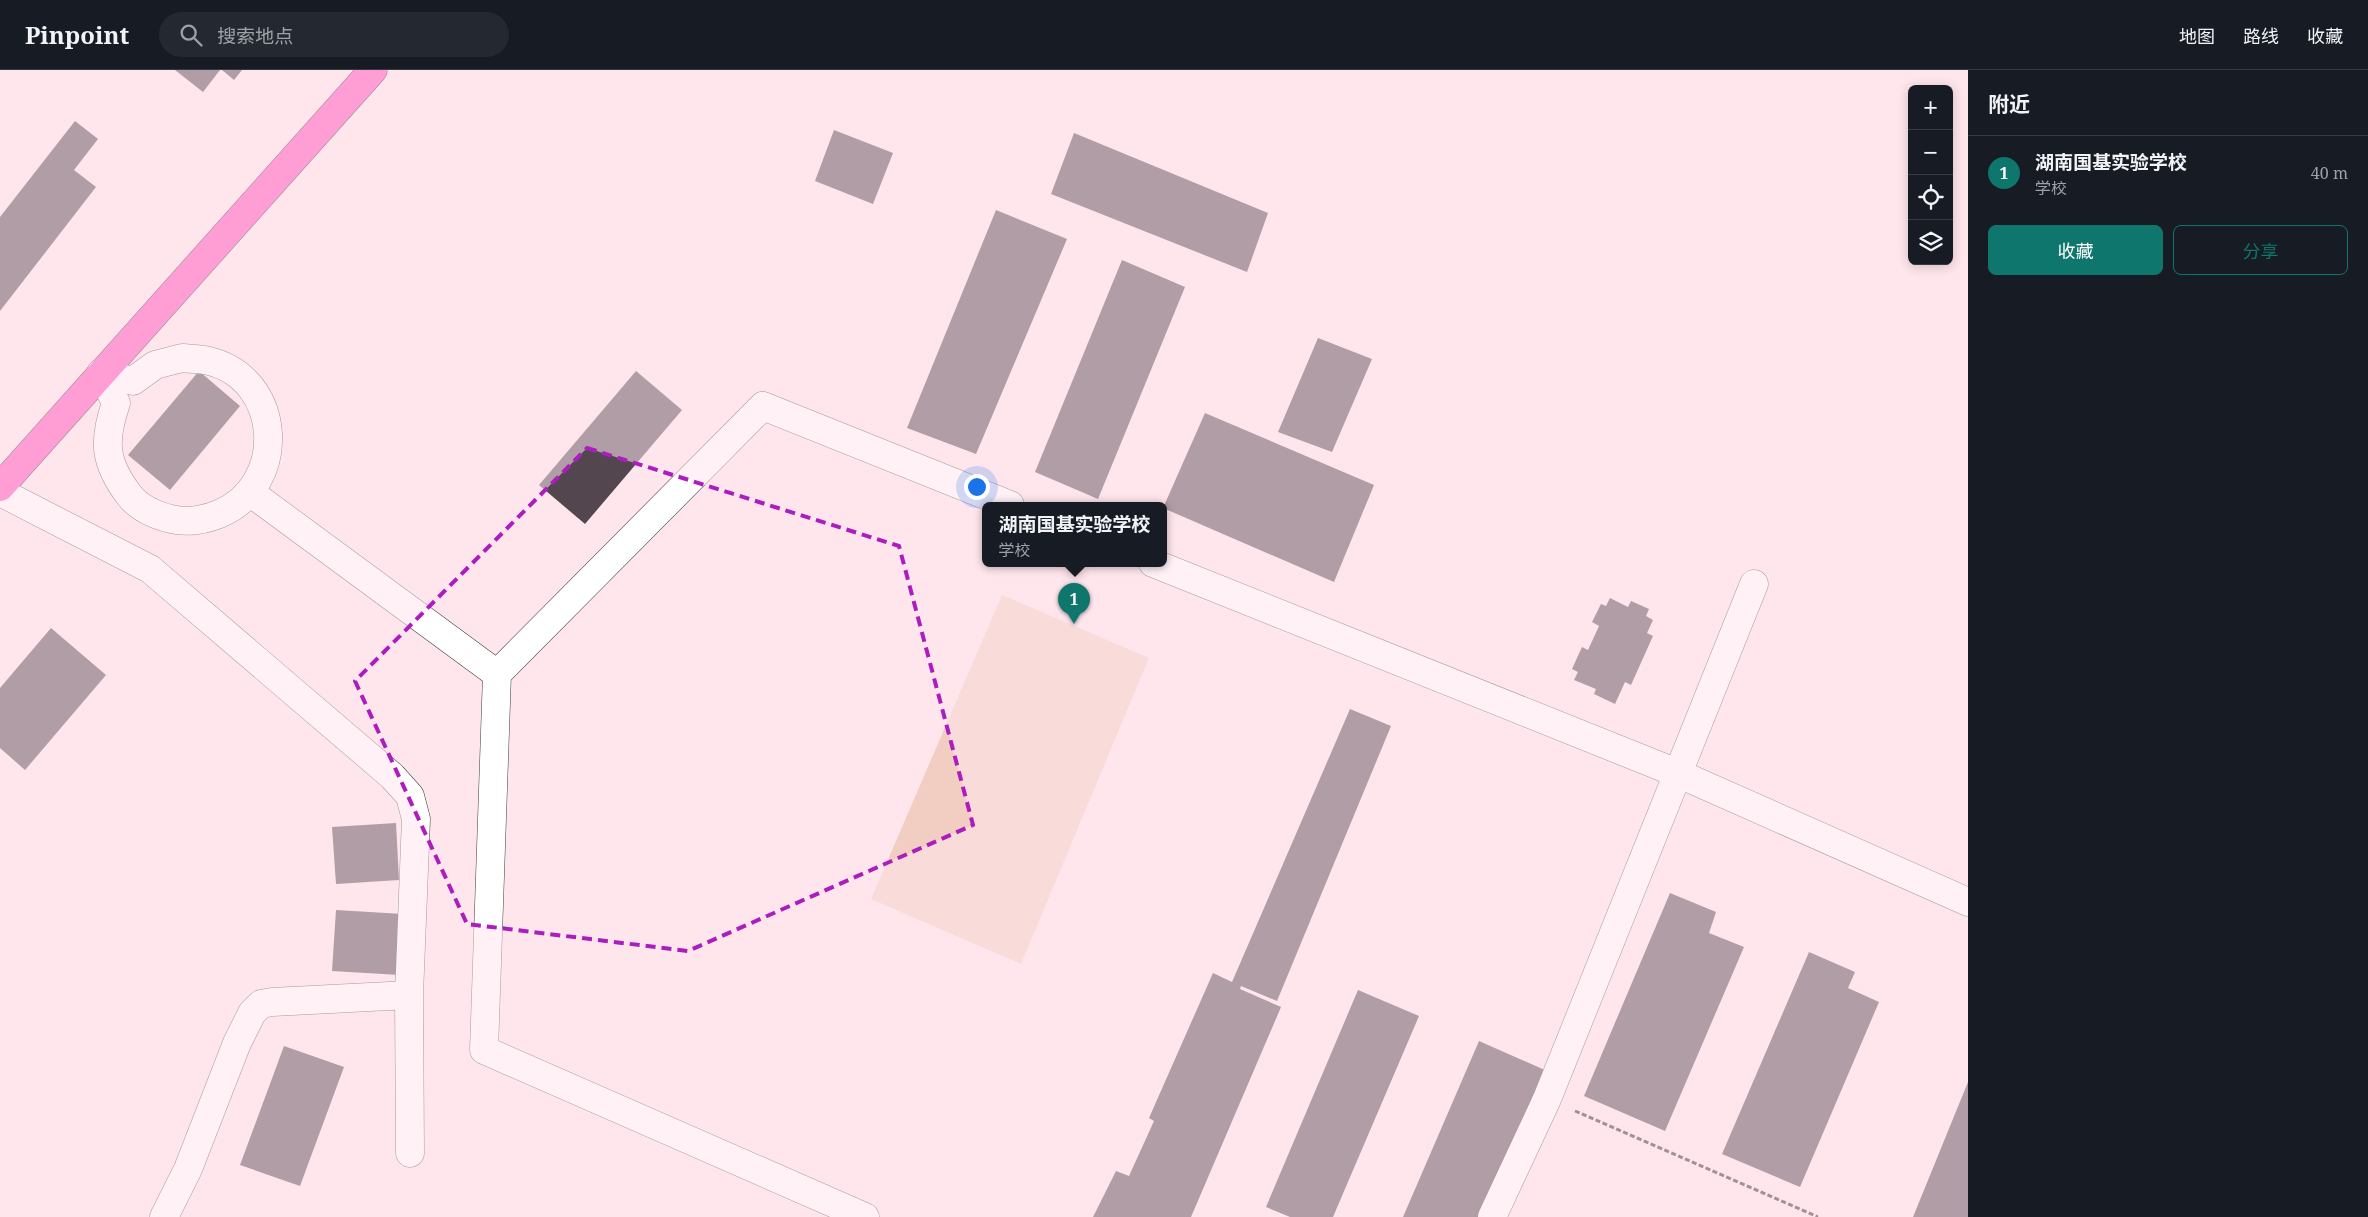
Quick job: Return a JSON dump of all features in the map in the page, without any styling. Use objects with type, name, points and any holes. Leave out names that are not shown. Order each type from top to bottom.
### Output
[{"type":"highway","points":[[0,487],[100,372],[373,70]]},
{"type":"street","points":[[182,358],[209,361],[234,372],[254,391],[266,416],[270,443],[264,470],[251,492],[230,510],[206,519],[180,521],[155,515],[133,500],[117,479],[108,454],[108,427],[116,403],[100,372],[133,381],[156,365],[182,358]]},
{"type":"street","points":[[865,1217],[484,1050],[497,674],[763,406],[1003,502]]},
{"type":"street","points":[[0,492],[150,570],[392,776],[410,796],[416,819],[409,995],[410,1153]]},
{"type":"street","points":[[251,492],[497,674]]},
{"type":"street","points":[[1164,567],[1677,773],[1968,902]]},
{"type":"street","points":[[1492,1217],[1547,1098],[1754,584]]},
{"type":"street","points":[[164,1217],[188,1169],[238,1043],[252,1013],[261,1004],[409,995]]},
{"type":"path","points":[[1547,1098],[1818,1217]]},
{"type":"highlighted area","points":[[587,448],[899,546],[973,825],[688,951],[467,924],[355,681]]},
{"type":"shaded area","points":[[1002,595],[1149,658],[1021,964],[871,899]]},
{"type":"building","points":[[175,70],[220,70],[203,92]]},
{"type":"building","points":[[222,70],[242,70],[234,80]]},
{"type":"building","points":[[75,121],[98,139],[74,170],[96,187],[0,311],[0,217]]},
{"type":"building","points":[[834,130],[893,153],[873,204],[815,181]]},
{"type":"building","points":[[1074,133],[1268,213],[1247,272],[1051,194]]},
{"type":"building","points":[[996,210],[1067,239],[976,454],[907,428]]},
{"type":"building","points":[[1122,260],[1185,287],[1098,499],[1035,472]]},
{"type":"building","points":[[1318,338],[1372,359],[1332,452],[1278,432]]},
{"type":"building","points":[[199,371],[240,406],[170,490],[128,455]]},
{"type":"building","points":[[636,371],[682,410],[585,524],[539,485]]},
{"type":"building","points":[[1205,413],[1374,485],[1334,582],[1167,510],[1166,502]]},
{"type":"building","points":[[1610,598],[1628,607],[1631,601],[1649,609],[1646,616],[1653,620],[1647,633],[1653,636],[1631,685],[1625,682],[1615,704],[1594,694],[1596,689],[1574,680],[1578,672],[1572,669],[1582,647],[1588,650],[1599,626],[1592,622],[1601,604],[1606,606]]},
{"type":"building","points":[[51,628],[106,675],[25,770],[0,748],[0,688]]},
{"type":"building","points":[[1350,709],[1391,726],[1277,1001],[1241,986],[1240,989],[1281,1007],[1191,1217],[1093,1217],[1116,1171],[1129,1176],[1154,1121],[1149,1118],[1213,973],[1232,982]]},
{"type":"building","points":[[396,823],[399,880],[336,884],[332,827]]},
{"type":"building","points":[[1670,893],[1716,912],[1709,933],[1744,947],[1665,1131],[1584,1096]]},
{"type":"building","points":[[336,910],[403,914],[400,975],[332,971]]},
{"type":"building","points":[[1809,952],[1855,972],[1848,988],[1879,1002],[1800,1187],[1722,1154]]},
{"type":"building","points":[[1358,990],[1419,1016],[1333,1217],[1290,1217],[1266,1207]]},
{"type":"building","points":[[1479,1041],[1547,1071],[1484,1217],[1403,1217]]},
{"type":"building","points":[[284,1046],[344,1067],[300,1186],[240,1165]]},
{"type":"building","points":[[1968,1082],[1968,1217],[1913,1217]]},
{"type":"place","name":"湖南国基实验学校","points":[[1074,624]]}]
